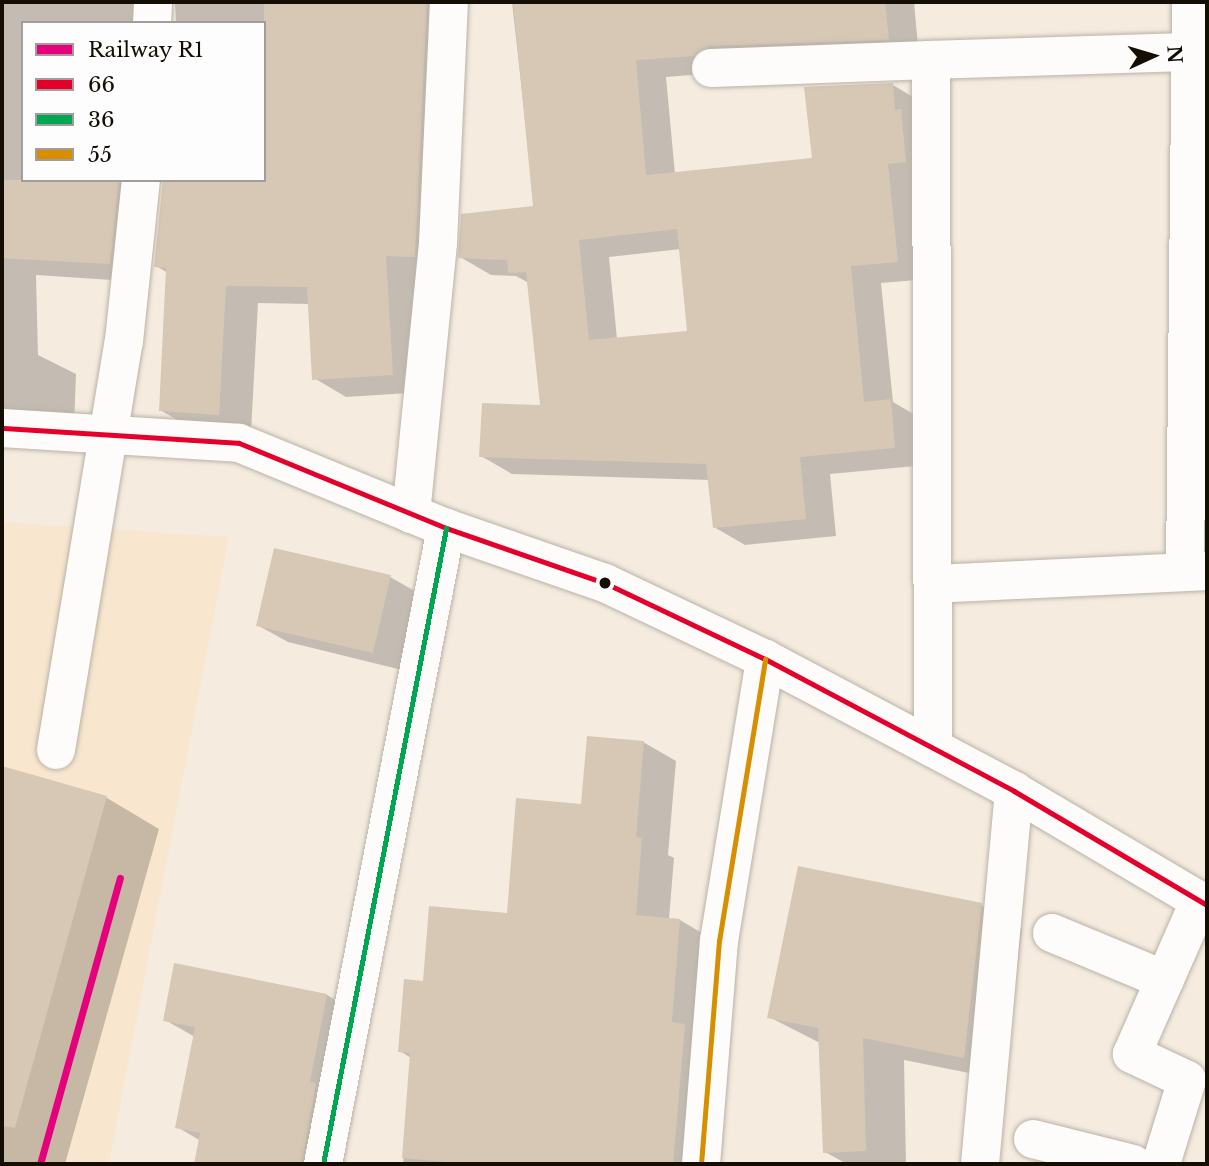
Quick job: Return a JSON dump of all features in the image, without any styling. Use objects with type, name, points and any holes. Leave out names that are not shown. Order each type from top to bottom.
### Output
[{"type":"street","points":[[152,21],[153,2]]},
{"type":"street","points":[[411,514],[439,243],[449,2]]},
{"type":"street","points":[[933,584],[1196,570],[1191,2]]},
{"type":"street","points":[[711,68],[1192,52]]},
{"type":"street","points":[[931,60],[933,748]]},
{"type":"street","points":[[56,750],[109,435],[141,182]]},
{"type":"street","points":[[2,428],[239,443],[446,528],[605,583],[765,659],[1014,791],[1204,903],[1132,1054],[1187,1080],[1161,1164]]},
{"type":"street","points":[[323,1164],[446,528]]},
{"type":"street","points":[[701,1164],[719,941],[765,659]]},
{"type":"street","points":[[980,1164],[1014,791]]},
{"type":"street","points":[[1052,933],[1166,980]]},
{"type":"street","points":[[1032,1139],[1133,1164]]},
{"type":"shaded area","points":[[2,522],[229,537],[109,1164],[2,1164]]},
{"type":"building","points":[[264,2],[427,2],[415,257],[386,256],[393,375],[312,380],[307,287],[226,286],[219,415],[159,411],[166,268],[154,267],[163,182],[266,182]]},
{"type":"building","points":[[513,2],[885,2],[889,40],[710,46],[694,56],[636,60],[646,175],[812,158],[804,87],[893,83],[895,110],[901,109],[906,162],[888,164],[898,262],[851,266],[864,402],[891,399],[895,448],[800,457],[806,519],[713,528],[706,464],[479,457],[482,403],[540,405],[526,272],[508,273],[507,260],[458,258],[461,214],[533,206]],"holes":[[[677,229],[687,331],[589,340],[579,240]]]},
{"type":"building","points":[[2,180],[119,182],[110,264],[2,258]]},
{"type":"building","points":[[274,548],[391,575],[373,653],[256,626]]},
{"type":"building","points":[[587,736],[644,741],[636,837],[642,838],[636,915],[680,919],[672,1022],[685,1024],[673,1164],[470,1164],[402,1158],[410,1053],[398,1052],[404,979],[423,981],[429,906],[507,913],[516,798],[581,804]]},
{"type":"building","points":[[2,766],[107,796],[15,1128],[2,1126]]},
{"type":"building","points":[[798,866],[982,903],[964,1058],[863,1038],[866,1151],[823,1153],[818,1028],[767,1018]]},
{"type":"building","points":[[174,963],[327,994],[310,1082],[316,1083],[302,1164],[194,1164],[200,1133],[175,1128],[195,1027],[163,1021]]},
{"type":"rail line","name":"R1","points":[[40,1164],[120,878]]},
{"type":"transit line","name":"66","points":[[2,428],[239,443],[446,528],[605,583],[765,659],[1014,791],[1207,905]]},
{"type":"transit line","name":"36","points":[[323,1164],[446,528]]},
{"type":"transit line","name":"55","points":[[701,1164],[719,941],[765,659]]}]
